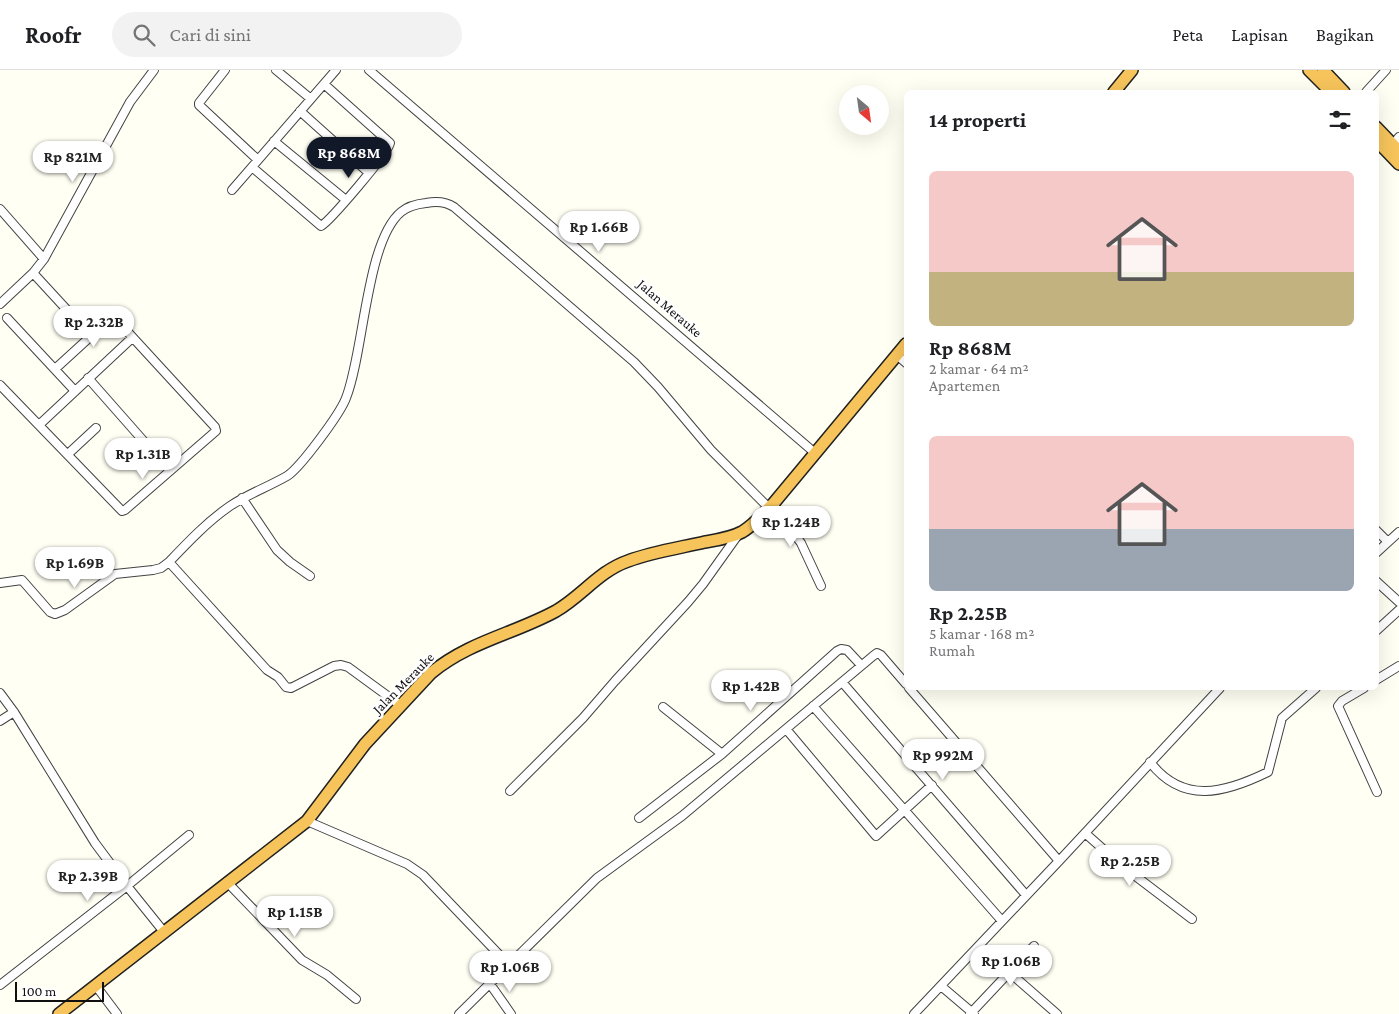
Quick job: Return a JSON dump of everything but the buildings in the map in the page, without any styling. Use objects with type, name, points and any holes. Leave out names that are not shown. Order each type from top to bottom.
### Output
[{"type":"highway","points":[[1116,90],[1132,70]]},
{"type":"highway","points":[[1310,70],[1329,90]]},
{"type":"highway","points":[[1323,70],[1342,90]]},
{"type":"highway","points":[[1379,130],[1394,146],[1399,164]]},
{"type":"highway","points":[[1379,141],[1394,146]]},
{"type":"highway","name":"Jalan Merauke","points":[[59,1014],[307,821],[365,744],[430,673],[447,660],[483,641],[539,620],[566,604],[612,568],[634,559],[739,534],[752,525],[771,506],[904,346]]},
{"type":"street","points":[[0,304],[33,273],[44,259],[130,102],[154,70]]},
{"type":"street","points":[[226,70],[198,105],[258,160]]},
{"type":"street","points":[[276,70],[311,99]]},
{"type":"street","points":[[232,190],[336,70]]},
{"type":"street","name":"Jalan Merauke","points":[[369,70],[815,453]]},
{"type":"street","points":[[1368,90],[1386,70]]},
{"type":"street","points":[[252,167],[321,226],[346,200],[389,149],[390,143],[324,84]]},
{"type":"street","points":[[300,112],[369,173]]},
{"type":"street","points":[[274,141],[346,200]]},
{"type":"street","points":[[0,583],[22,580],[50,612],[55,614],[65,610],[115,574],[157,569],[169,562],[196,534],[242,498],[292,473],[340,411],[346,399],[354,372],[377,255],[391,224],[401,211],[412,206],[435,202],[448,203],[454,207],[634,362],[658,387],[711,450],[771,506],[801,543],[821,586]]},
{"type":"street","points":[[0,209],[44,259]]},
{"type":"street","points":[[33,273],[90,336]]},
{"type":"street","points":[[0,385],[121,511],[125,510],[215,433],[216,428],[113,316],[55,369]]},
{"type":"street","points":[[7,318],[75,391]]},
{"type":"street","points":[[39,425],[132,338]]},
{"type":"street","points":[[897,355],[904,361]]},
{"type":"street","points":[[88,378],[170,471]]},
{"type":"street","points":[[68,454],[96,428]]},
{"type":"street","points":[[242,498],[277,550],[310,576]]},
{"type":"street","points":[[1379,550],[1399,532]]},
{"type":"street","points":[[1379,533],[1388,542]]},
{"type":"street","points":[[510,791],[577,724],[688,602],[739,534]]},
{"type":"street","points":[[169,562],[260,663],[269,672],[278,676],[286,687],[291,688],[341,665],[348,667],[400,705]]},
{"type":"street","points":[[1379,584],[1399,602]]},
{"type":"street","points":[[1379,628],[1399,610]]},
{"type":"street","points":[[639,818],[722,754],[837,651],[841,649],[847,650],[861,665]]},
{"type":"street","points":[[459,1014],[597,878],[682,816],[873,656],[879,654],[904,682]]},
{"type":"street","points":[[1379,678],[1399,666]]},
{"type":"street","points":[[842,682],[1026,895]]},
{"type":"street","points":[[911,690],[1059,861]]},
{"type":"street","points":[[914,1014],[1218,690]]},
{"type":"street","points":[[1150,762],[1176,786],[1201,793],[1242,785],[1268,772],[1282,718],[1314,690]]},
{"type":"street","points":[[1361,690],[1345,699],[1338,706],[1376,792]]},
{"type":"street","points":[[0,693],[14,712],[95,843],[164,932]]},
{"type":"street","points":[[813,706],[1002,921]]},
{"type":"street","points":[[663,707],[722,754]]},
{"type":"street","points":[[0,721],[14,712]]},
{"type":"street","points":[[786,729],[876,836],[932,785]]},
{"type":"street","points":[[307,821],[407,864],[423,875],[509,965]]},
{"type":"street","points":[[1085,833],[1121,865],[1192,919]]},
{"type":"street","points":[[0,985],[189,835]]},
{"type":"street","points":[[227,882],[302,960],[327,974],[356,999]]},
{"type":"street","points":[[941,986],[972,1013],[1034,946]]},
{"type":"street","points":[[1009,972],[1057,1014]]},
{"type":"street","points":[[490,984],[511,1014]]},
{"type":"street","points":[[96,986],[117,1014]]}]
